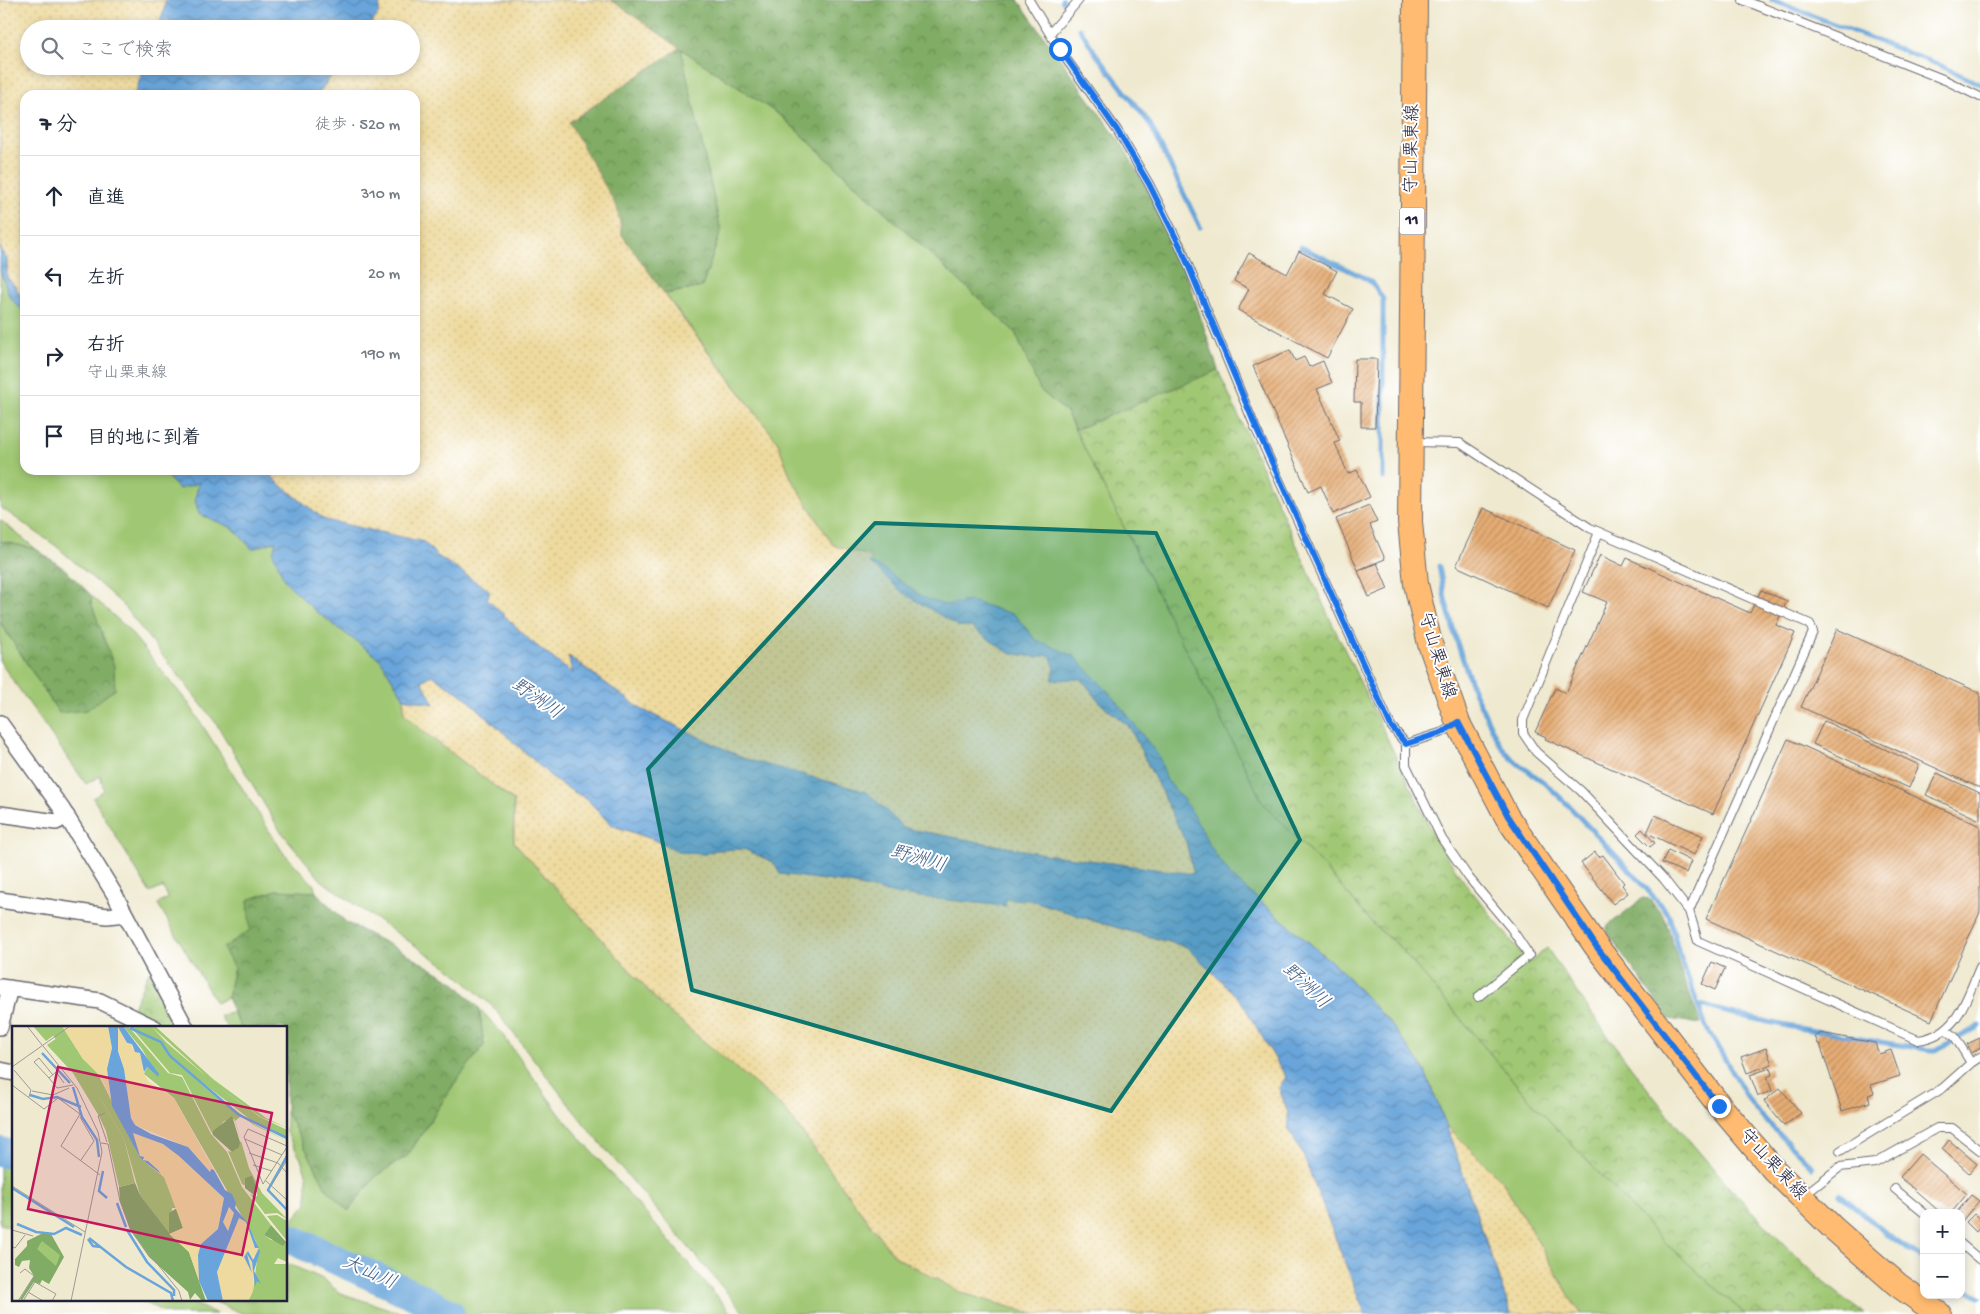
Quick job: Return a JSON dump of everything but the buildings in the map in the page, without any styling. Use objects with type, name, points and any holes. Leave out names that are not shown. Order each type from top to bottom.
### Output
[{"type":"main road","name":"守山栗東線","points":[[1415,0],[1410,522],[1416,584],[1430,644],[1458,722],[1508,816],[1596,946],[1719,1106],[1774,1170],[1833,1228],[1898,1285],[1939,1314]]},
{"type":"street","points":[[0,723],[67,816],[125,914],[185,1026]]},
{"type":"street","points":[[0,814],[56,822],[67,816]]},
{"type":"street","points":[[0,900],[107,916],[125,914]]},
{"type":"street","points":[[0,1027],[5,987],[100,1001],[151,1026]]},
{"type":"lane","points":[[1029,0],[1060,49],[1117,130],[1149,184],[1181,248],[1256,427],[1345,628],[1391,726],[1406,744],[1406,765],[1442,840],[1469,878],[1511,928],[1529,955],[1478,998]]},
{"type":"lane","points":[[1051,32],[1079,0]]},
{"type":"lane","points":[[1742,0],[1944,80],[1980,97]]},
{"type":"lane","points":[[1410,442],[1460,443],[1590,528],[1810,624],[1813,632],[1689,911]]},
{"type":"lane","points":[[1599,532],[1523,720],[1523,733],[1536,752],[1581,791],[1664,878],[1689,911],[1698,941],[1918,1040],[1932,1038],[1946,1030],[1960,1014],[1980,967]]},
{"type":"lane","points":[[1406,744],[1443,732],[1458,722]]},
{"type":"lane","points":[[1946,1030],[1956,1040],[1971,1063]]},
{"type":"lane","points":[[1840,1151],[1943,1088],[1980,1057]]},
{"type":"lane","points":[[1802,1198],[1840,1167],[1875,1163],[1937,1128],[1952,1128],[1980,1150]]},
{"type":"lane","points":[[1895,1189],[1920,1210]]},
{"type":"lane","points":[[1965,1247],[1980,1260]]},
{"type":"highlighted area","points":[[875,523],[1156,533],[1300,840],[1111,1111],[692,990],[648,769]]},
{"type":"green space","points":[[611,0],[1018,0],[1125,149],[1177,245],[1218,370],[1075,430],[1066,412],[1040,390],[1015,332],[781,116],[681,49],[721,231],[702,287],[665,294],[622,235],[616,207],[569,122],[680,48]]},
{"type":"green space","points":[[680,48],[781,116],[1015,332],[1040,390],[1066,412],[1263,803],[1327,870],[1375,926],[1396,943],[1529,1099],[1663,1241],[1745,1314],[1582,1314],[1576,1307],[1503,1182],[1446,1125],[1424,1069],[1389,1022],[1340,969],[1232,877],[1213,852],[1189,807],[1167,780],[1159,757],[1116,700],[1074,656],[1036,640],[1015,615],[970,601],[944,605],[922,597],[885,570],[869,562],[872,557],[833,545],[791,478],[777,441],[665,294],[702,287],[721,231]]},
{"type":"green space","points":[[0,270],[10,298],[20,308],[20,475],[166,475],[179,489],[199,482],[195,499],[199,514],[233,528],[252,549],[277,541],[314,610],[380,659],[404,698],[404,713],[423,731],[514,801],[514,842],[664,1008],[784,1108],[894,1256],[962,1293],[1034,1314],[745,1314],[585,1125],[493,1007],[453,971],[321,880],[279,829],[216,723],[121,603],[56,546],[0,507]]},
{"type":"green space","points":[[1218,370],[1329,617],[1435,838],[1459,875],[1529,963],[1547,948],[1618,1050],[1695,1147],[1750,1209],[1790,1250],[1833,1290],[1864,1314],[1745,1314],[1663,1241],[1529,1099],[1396,943],[1375,926],[1327,870],[1263,803],[1075,430]]},
{"type":"green space","points":[[0,520],[36,549],[0,541]]},
{"type":"green space","points":[[0,541],[36,549],[66,570],[92,596],[91,602],[114,666],[115,689],[87,710],[59,713],[0,622]]},
{"type":"green space","points":[[92,596],[127,628],[189,704],[282,851],[314,885],[316,892],[276,890],[250,930],[234,968],[227,998],[216,1003],[158,904],[168,898],[163,887],[150,893],[93,798],[104,790],[100,776],[86,784],[0,662],[0,622],[59,713]]},
{"type":"green space","points":[[276,890],[316,892],[347,923],[400,950],[454,982],[479,1008],[484,1045],[454,1084],[408,1155],[376,1176],[348,1211],[326,1188],[288,1115],[288,1026],[240,1026],[227,998],[234,968],[223,948],[250,930],[248,900]]},
{"type":"green space","points":[[1643,898],[1649,899],[1665,918],[1682,975],[1701,1024],[1669,1019],[1605,928]]},
{"type":"green space","points":[[149,971],[177,1026],[165,1026],[133,1008]]},
{"type":"green space","points":[[479,1008],[500,1031],[559,1113],[732,1314],[431,1314],[288,1250],[288,1224],[307,1203],[307,1176],[301,1159],[288,1136],[288,1115],[326,1188],[348,1211],[376,1176],[408,1155],[454,1084],[484,1045]]},
{"type":"green space","points":[[232,1011],[240,1026],[226,1026],[220,1016]]},
{"type":"green space","points":[[0,1156],[12,1159],[12,1227],[0,1224]]},
{"type":"green space","points":[[288,1264],[323,1279],[340,1293],[405,1314],[244,1314],[216,1302],[288,1302]]},
{"type":"green space","points":[[143,1302],[190,1302],[217,1314],[169,1314]]},
{"type":"sand","points":[[0,0],[166,0],[161,20],[20,20],[20,75],[141,75],[137,90],[20,90],[20,294],[6,277],[7,260],[0,247]]},
{"type":"sand","points":[[380,0],[611,0],[680,48],[569,122],[617,207],[622,235],[680,315],[777,441],[791,478],[833,545],[872,557],[870,562],[958,626],[971,627],[1009,653],[1035,657],[1050,655],[1055,668],[1082,679],[1102,705],[1129,726],[1186,842],[1194,875],[1044,854],[904,828],[867,792],[745,759],[641,709],[569,656],[574,675],[532,642],[486,599],[490,591],[436,555],[424,542],[325,520],[276,481],[271,475],[420,475],[420,90],[321,90],[332,75],[420,75],[420,20],[374,20],[379,13]]},
{"type":"sand","points":[[432,675],[465,697],[557,782],[588,800],[611,825],[655,840],[680,852],[705,854],[715,850],[744,849],[774,862],[780,874],[840,882],[901,895],[1006,906],[1005,899],[1031,900],[1097,922],[1187,947],[1241,1001],[1286,1077],[1279,1088],[1288,1113],[1289,1130],[1303,1155],[1365,1314],[1034,1314],[962,1293],[894,1256],[784,1108],[664,1008],[514,842],[514,801],[423,731],[404,713],[404,698],[433,704],[422,681]]},
{"type":"sand","points":[[1446,1125],[1503,1182],[1576,1307],[1582,1314],[1511,1314]]},
{"type":"water","points":[[166,0],[380,0],[379,13],[374,20],[161,20]]},
{"type":"water","points":[[141,75],[332,75],[321,90],[137,90]]},
{"type":"water","points":[[0,247],[7,260],[7,277],[20,294],[20,308],[10,298],[0,270]]},
{"type":"water","name":"野洲川","points":[[166,475],[271,475],[325,520],[424,542],[436,555],[490,591],[487,599],[532,642],[573,674],[568,656],[641,709],[745,759],[867,792],[904,828],[1044,854],[1194,874],[1186,842],[1129,726],[1102,705],[1082,679],[1052,680],[1055,668],[1050,655],[1035,657],[1009,653],[971,627],[958,626],[903,593],[869,562],[885,570],[922,597],[944,605],[970,601],[1015,615],[1036,640],[1074,656],[1116,700],[1159,757],[1167,780],[1189,807],[1213,851],[1232,877],[1340,969],[1389,1022],[1424,1069],[1446,1125],[1511,1314],[1365,1314],[1303,1155],[1289,1130],[1288,1113],[1279,1088],[1286,1077],[1241,1001],[1187,947],[1097,922],[1031,900],[1005,899],[1006,906],[901,895],[840,882],[780,874],[773,862],[744,849],[715,850],[705,854],[680,852],[655,840],[611,825],[588,800],[557,782],[465,697],[432,675],[422,681],[434,704],[404,698],[380,659],[314,610],[285,581],[273,553],[276,541],[252,549],[233,528],[199,514],[195,499],[199,483],[179,489]]},
{"type":"waterway","points":[[1062,0],[1065,4]]},
{"type":"waterway","points":[[1772,0],[1937,64],[1980,84]]},
{"type":"waterway","points":[[1080,29],[1096,54],[1150,124],[1200,227]]},
{"type":"waterway","points":[[1301,247],[1367,279],[1374,285],[1383,299],[1383,478]]},
{"type":"waterway","points":[[1439,566],[1445,599],[1474,692],[1500,745],[1513,760],[1545,783],[1566,803],[1639,880],[1669,915],[1679,953],[1706,1027],[1752,1105],[1812,1167]]},
{"type":"waterway","points":[[1698,1004],[1784,1025],[1929,1050],[1936,1050],[1980,1026]]},
{"type":"waterway","name":"大山川","points":[[0,1152],[12,1155]]},
{"type":"waterway","points":[[1840,1194],[1887,1234],[1920,1257]]},
{"type":"waterway","name":"大山川","points":[[288,1238],[423,1299],[450,1314]]},
{"type":"waterway","points":[[1965,1288],[1980,1297]]},
{"type":"route","points":[[1060,49],[1117,130],[1149,184],[1181,248],[1256,427],[1345,628],[1391,726],[1406,744],[1443,732],[1458,722],[1508,816],[1596,946],[1719,1106]]}]
